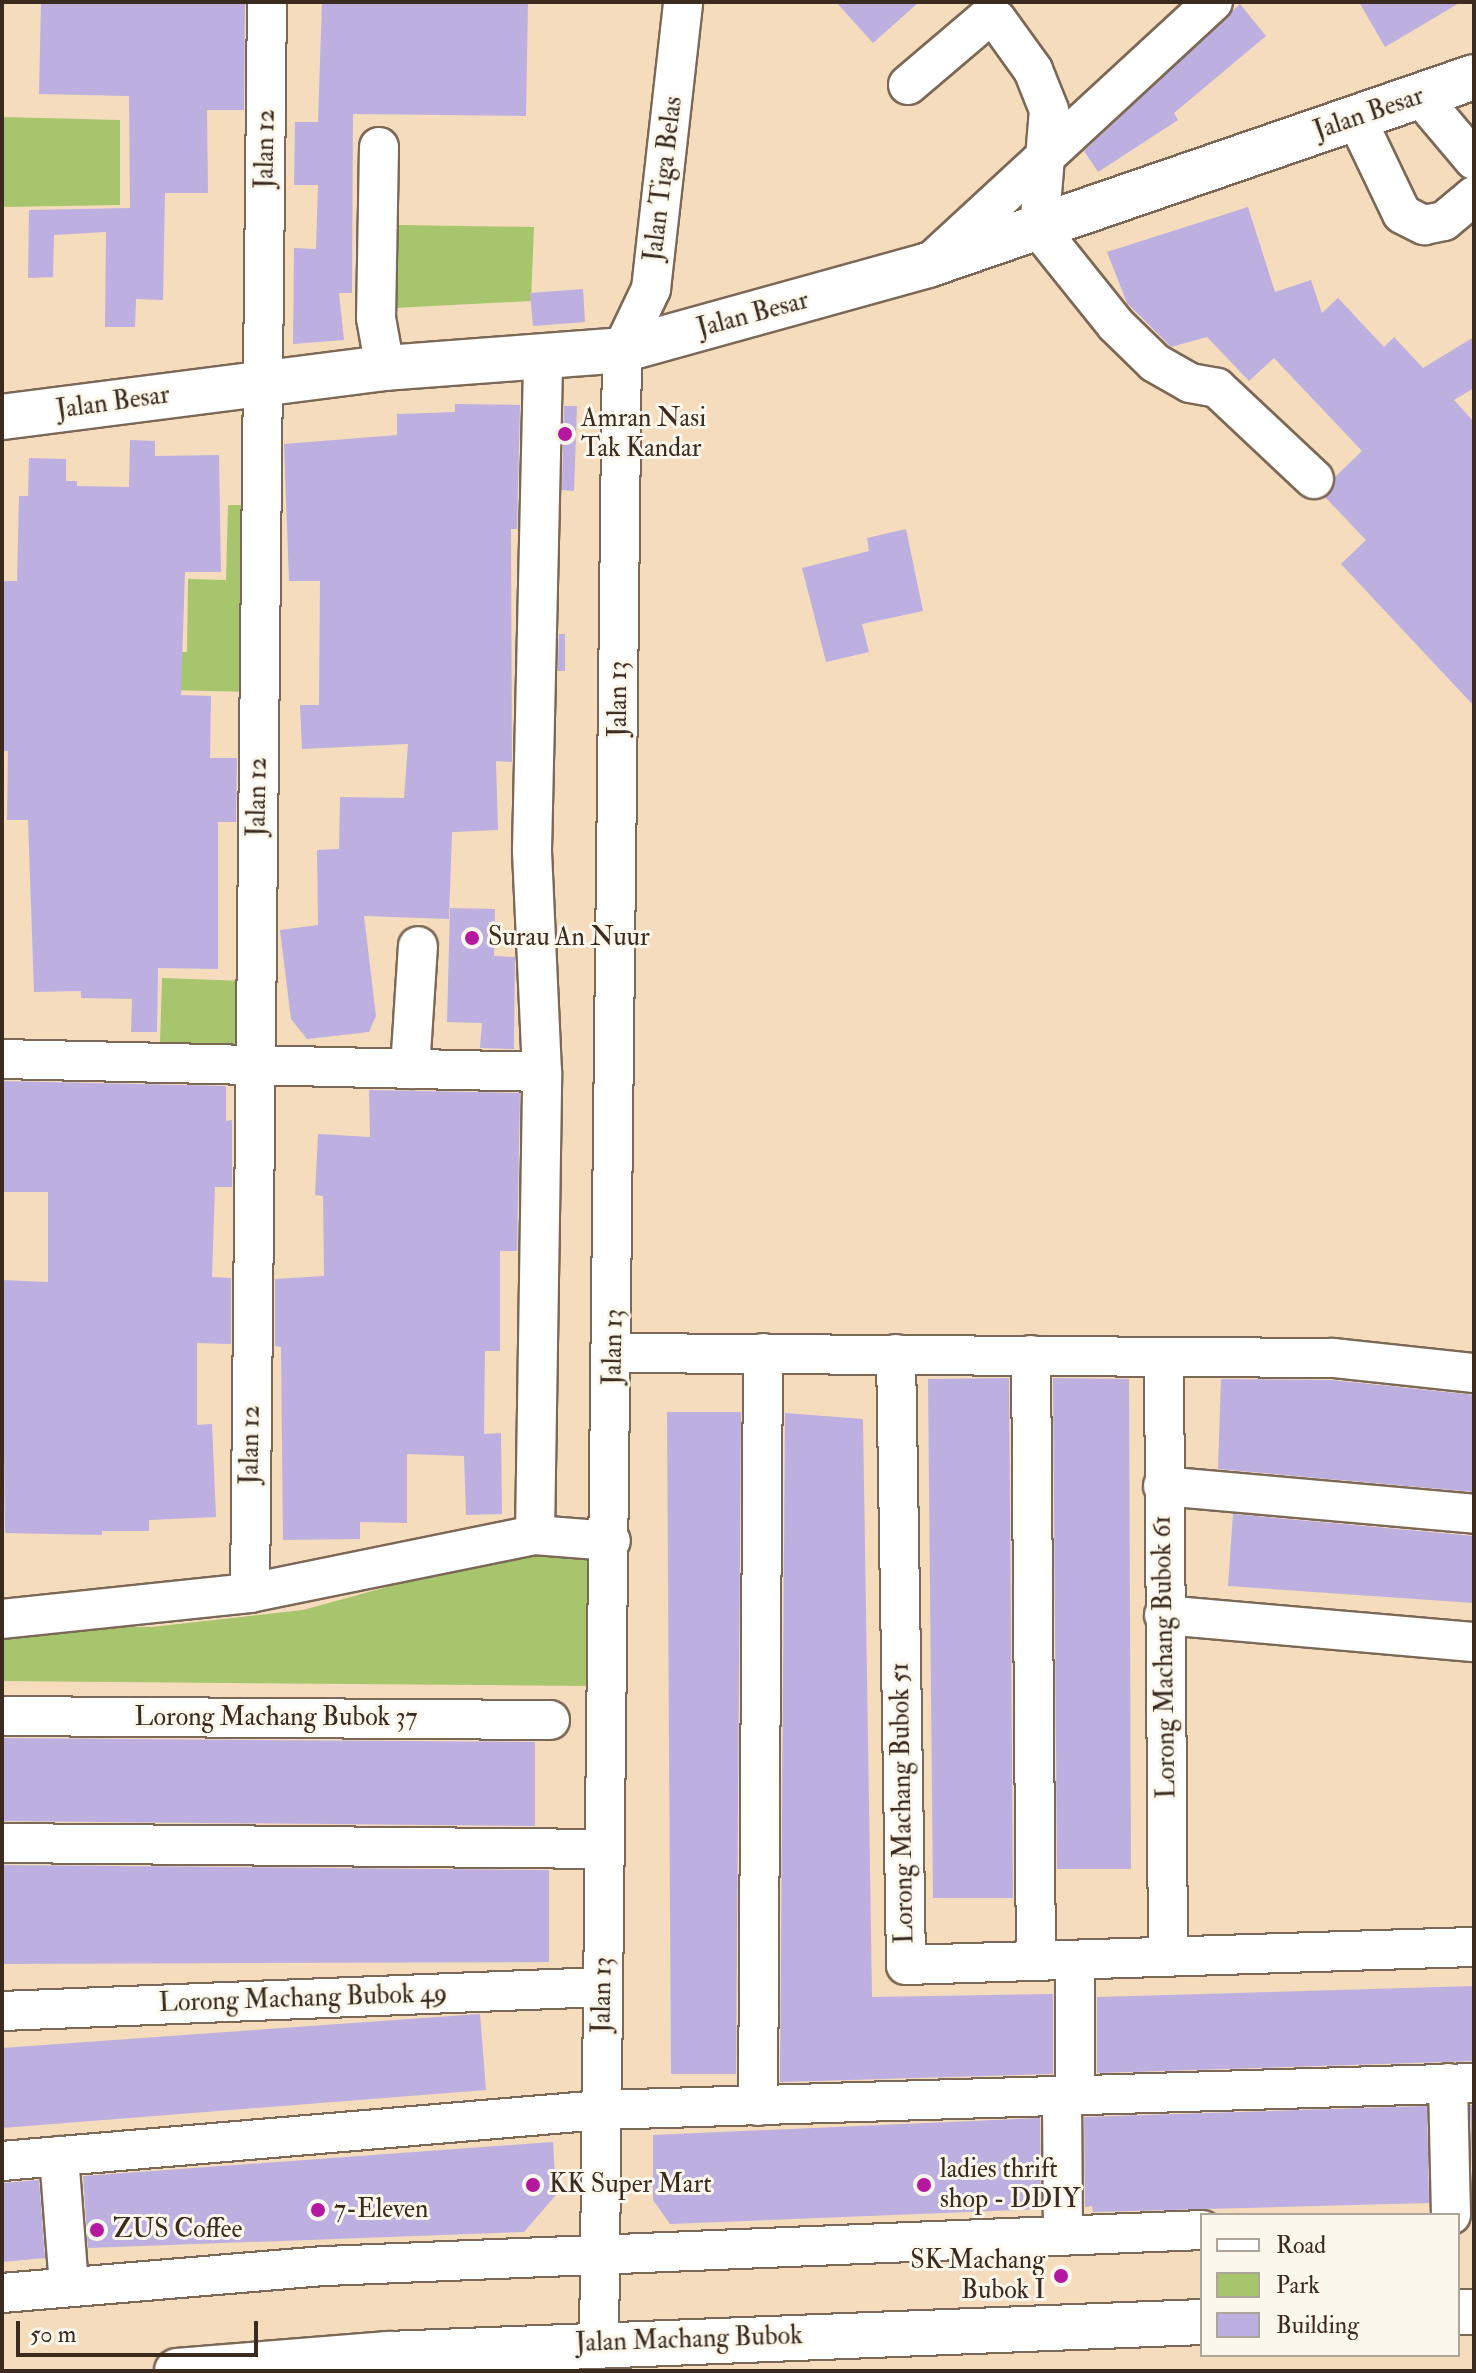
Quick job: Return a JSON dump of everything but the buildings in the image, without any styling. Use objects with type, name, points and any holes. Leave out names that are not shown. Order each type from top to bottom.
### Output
[{"type":"main road","name":"Jalan Besar","points":[[2,417],[385,368],[622,350],[928,265],[1474,77]]},
{"type":"main road","name":"Jalan Machang Bubok","points":[[177,2371],[388,2362],[599,2344],[1200,2322]]},
{"type":"street","name":"Jalan 12","points":[[250,1593],[267,2]]},
{"type":"street","name":"Jalan Tiga Belas","points":[[622,350],[651,289],[683,2]]},
{"type":"street","points":[[928,265],[1213,2]]},
{"type":"street","points":[[908,85],[988,17],[997,20],[1033,70],[1049,110],[1049,151],[1039,229],[1116,325],[1155,363],[1190,383],[1217,388],[1314,479]]},
{"type":"street","points":[[1420,96],[1474,160]]},
{"type":"street","points":[[1356,118],[1402,214],[1424,225],[1444,221],[1474,196]]},
{"type":"street","points":[[379,147],[376,318],[385,368]]},
{"type":"street","name":"Jalan 13","points":[[599,2344],[604,1849],[614,1353],[622,350]]},
{"type":"street","points":[[535,1535],[542,1072],[532,850],[543,358]]},
{"type":"street","points":[[410,1069],[418,946]]},
{"type":"street","points":[[2,1059],[542,1072]]},
{"type":"street","points":[[614,1353],[1333,1358],[1474,1373]]},
{"type":"street","points":[[758,2106],[763,1353]]},
{"type":"street","name":"Lorong Machang Bubok 51","points":[[896,1354],[906,1965],[1474,1947]]},
{"type":"street","points":[[1031,1355],[1036,1961]]},
{"type":"street","name":"Lorong Machang Bubok 61","points":[[1164,1357],[1168,1957]]},
{"type":"street","points":[[1163,1486],[1474,1514]]},
{"type":"street","points":[[2,1619],[250,1593],[535,1535],[611,1541]]},
{"type":"street","points":[[1164,1615],[1474,1642]]},
{"type":"street","name":"Lorong Machang Bubok 37","points":[[2,1716],[550,1720]]},
{"type":"street","points":[[2,1843],[604,1849]]},
{"type":"street","points":[[1063,2236],[1075,1960]]},
{"type":"street","name":"Lorong Machang Bubok 49","points":[[2,2011],[603,1987]]},
{"type":"street","points":[[2,2161],[601,2110],[1461,2083],[1451,2213]]},
{"type":"street","points":[[59,2156],[69,2287]]},
{"type":"street","points":[[2,2293],[326,2266],[1200,2230]]},
{"type":"green space","points":[[2,117],[120,120],[120,205],[2,207]]},
{"type":"green space","points":[[399,225],[534,227],[531,301],[394,308]]},
{"type":"green space","points":[[228,505],[257,505],[254,692],[123,689],[124,651],[187,652],[188,579],[226,580]]},
{"type":"green space","points":[[162,978],[245,981],[243,1047],[160,1044]]},
{"type":"green space","points":[[570,1543],[588,1559],[587,1686],[2,1681],[2,1633],[69,1626],[152,1627],[303,1610],[387,1587],[473,1548]]},
{"type":"place","name":"Amran Nasi Tak Kandar","points":[[565,434]]},
{"type":"place","name":"Surau An Nuur","points":[[472,938]]},
{"type":"place","name":"KK Super Mart","points":[[533,2185]]},
{"type":"place","name":"ladies thrift shop - DDIY","points":[[924,2185]]},
{"type":"place","name":"7-Eleven","points":[[318,2210]]},
{"type":"place","name":"ZUS Coffee","points":[[97,2230]]},
{"type":"place","name":"SK Machang Bubok I","points":[[1061,2276]]}]
